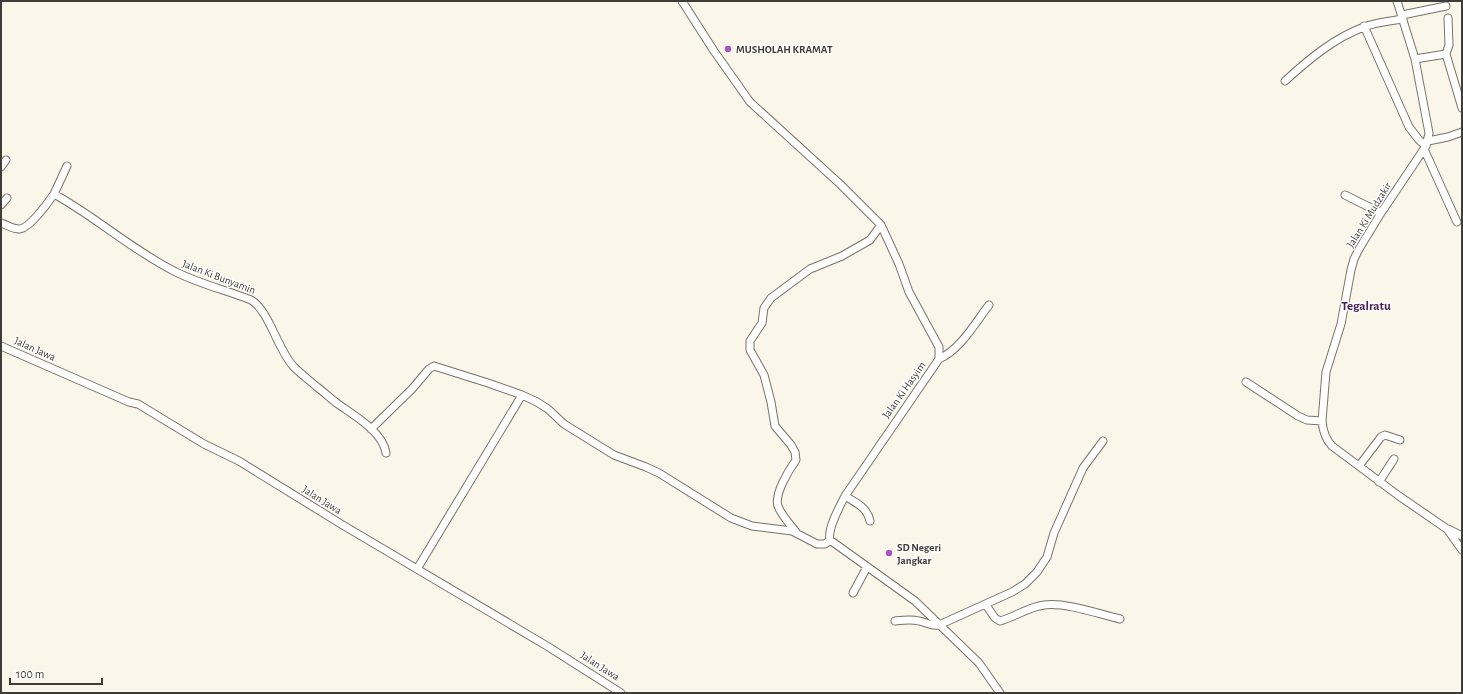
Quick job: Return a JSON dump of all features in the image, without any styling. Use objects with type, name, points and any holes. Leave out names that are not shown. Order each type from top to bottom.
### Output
[{"type":"street","name":"Jalan Ki Hasyim","points":[[682,1],[714,51],[750,102],[783,134],[840,184],[881,225],[899,264],[909,292],[939,347],[939,359],[845,496],[837,512],[830,532],[830,540]]},
{"type":"street","points":[[1397,1],[1415,59],[1430,133],[1426,145]]},
{"type":"street","points":[[1285,81],[1326,47],[1364,26],[1446,6]]},
{"type":"street","points":[[1448,18],[1449,45],[1446,54],[1462,108]]},
{"type":"street","points":[[1364,26],[1409,126],[1416,137],[1426,145],[1457,222]]},
{"type":"street","points":[[1415,59],[1446,54]]},
{"type":"street","points":[[1426,145],[1462,132]]},
{"type":"street","name":"Jalan Ki Mudzakir","points":[[1426,145],[1381,212],[1359,249],[1350,270],[1341,324],[1326,372],[1322,421],[1323,433],[1328,442],[1379,482],[1447,529],[1462,550]]},
{"type":"street","points":[[1,167],[6,160]]},
{"type":"street","points":[[1,223],[18,229],[25,228],[31,224],[54,194],[67,166]]},
{"type":"street","name":"Jalan Ki Bunyamin","points":[[54,194],[101,223],[130,246],[173,271],[254,301],[260,308],[287,359],[293,367],[340,405],[353,413],[371,429],[383,442],[386,447],[386,453]]},
{"type":"street","points":[[1345,195],[1381,212]]},
{"type":"street","points":[[1,205],[7,198]]},
{"type":"street","points":[[796,533],[781,511],[777,502],[781,485],[796,460],[796,456],[791,445],[775,426],[764,375],[750,350],[750,341],[762,323],[764,308],[771,298],[810,269],[842,256],[870,240],[881,225]]},
{"type":"street","points":[[939,359],[946,356],[959,343],[989,304]]},
{"type":"street","name":"Jalan Jawa","points":[[1,346],[122,399],[138,404],[204,444],[239,461],[547,646],[621,693]]},
{"type":"street","points":[[371,429],[412,389],[431,367],[434,366],[488,382],[522,395],[548,410],[564,424],[614,455],[659,473],[731,518],[752,526],[792,531],[817,544],[825,544],[830,540],[915,601],[979,663],[1000,693]]},
{"type":"street","points":[[1246,382],[1298,416],[1307,420],[1322,421]]},
{"type":"street","points":[[417,569],[522,395]]},
{"type":"street","points":[[1359,466],[1381,437],[1385,435],[1400,440]]},
{"type":"street","points":[[895,621],[912,620],[925,622],[932,626],[939,625],[986,605],[1018,588],[1031,578],[1042,566],[1047,557],[1054,533],[1082,468],[1103,440]]},
{"type":"street","points":[[1379,482],[1394,459]]},
{"type":"street","points":[[845,496],[865,509],[869,514],[870,521]]},
{"type":"street","points":[[1447,529],[1462,536]]},
{"type":"street","points":[[853,593],[867,567]]},
{"type":"street","points":[[986,605],[994,618],[1000,621],[1035,607],[1048,604],[1084,610],[1120,619]]},
{"type":"place","name":"MUSHOLAH KRAMAT","points":[[728,49]]},
{"type":"place","name":"SD Negeri Jangkar","points":[[889,553]]},
{"type":"district","name":"Tegalratu","points":[[1366,306]]}]
